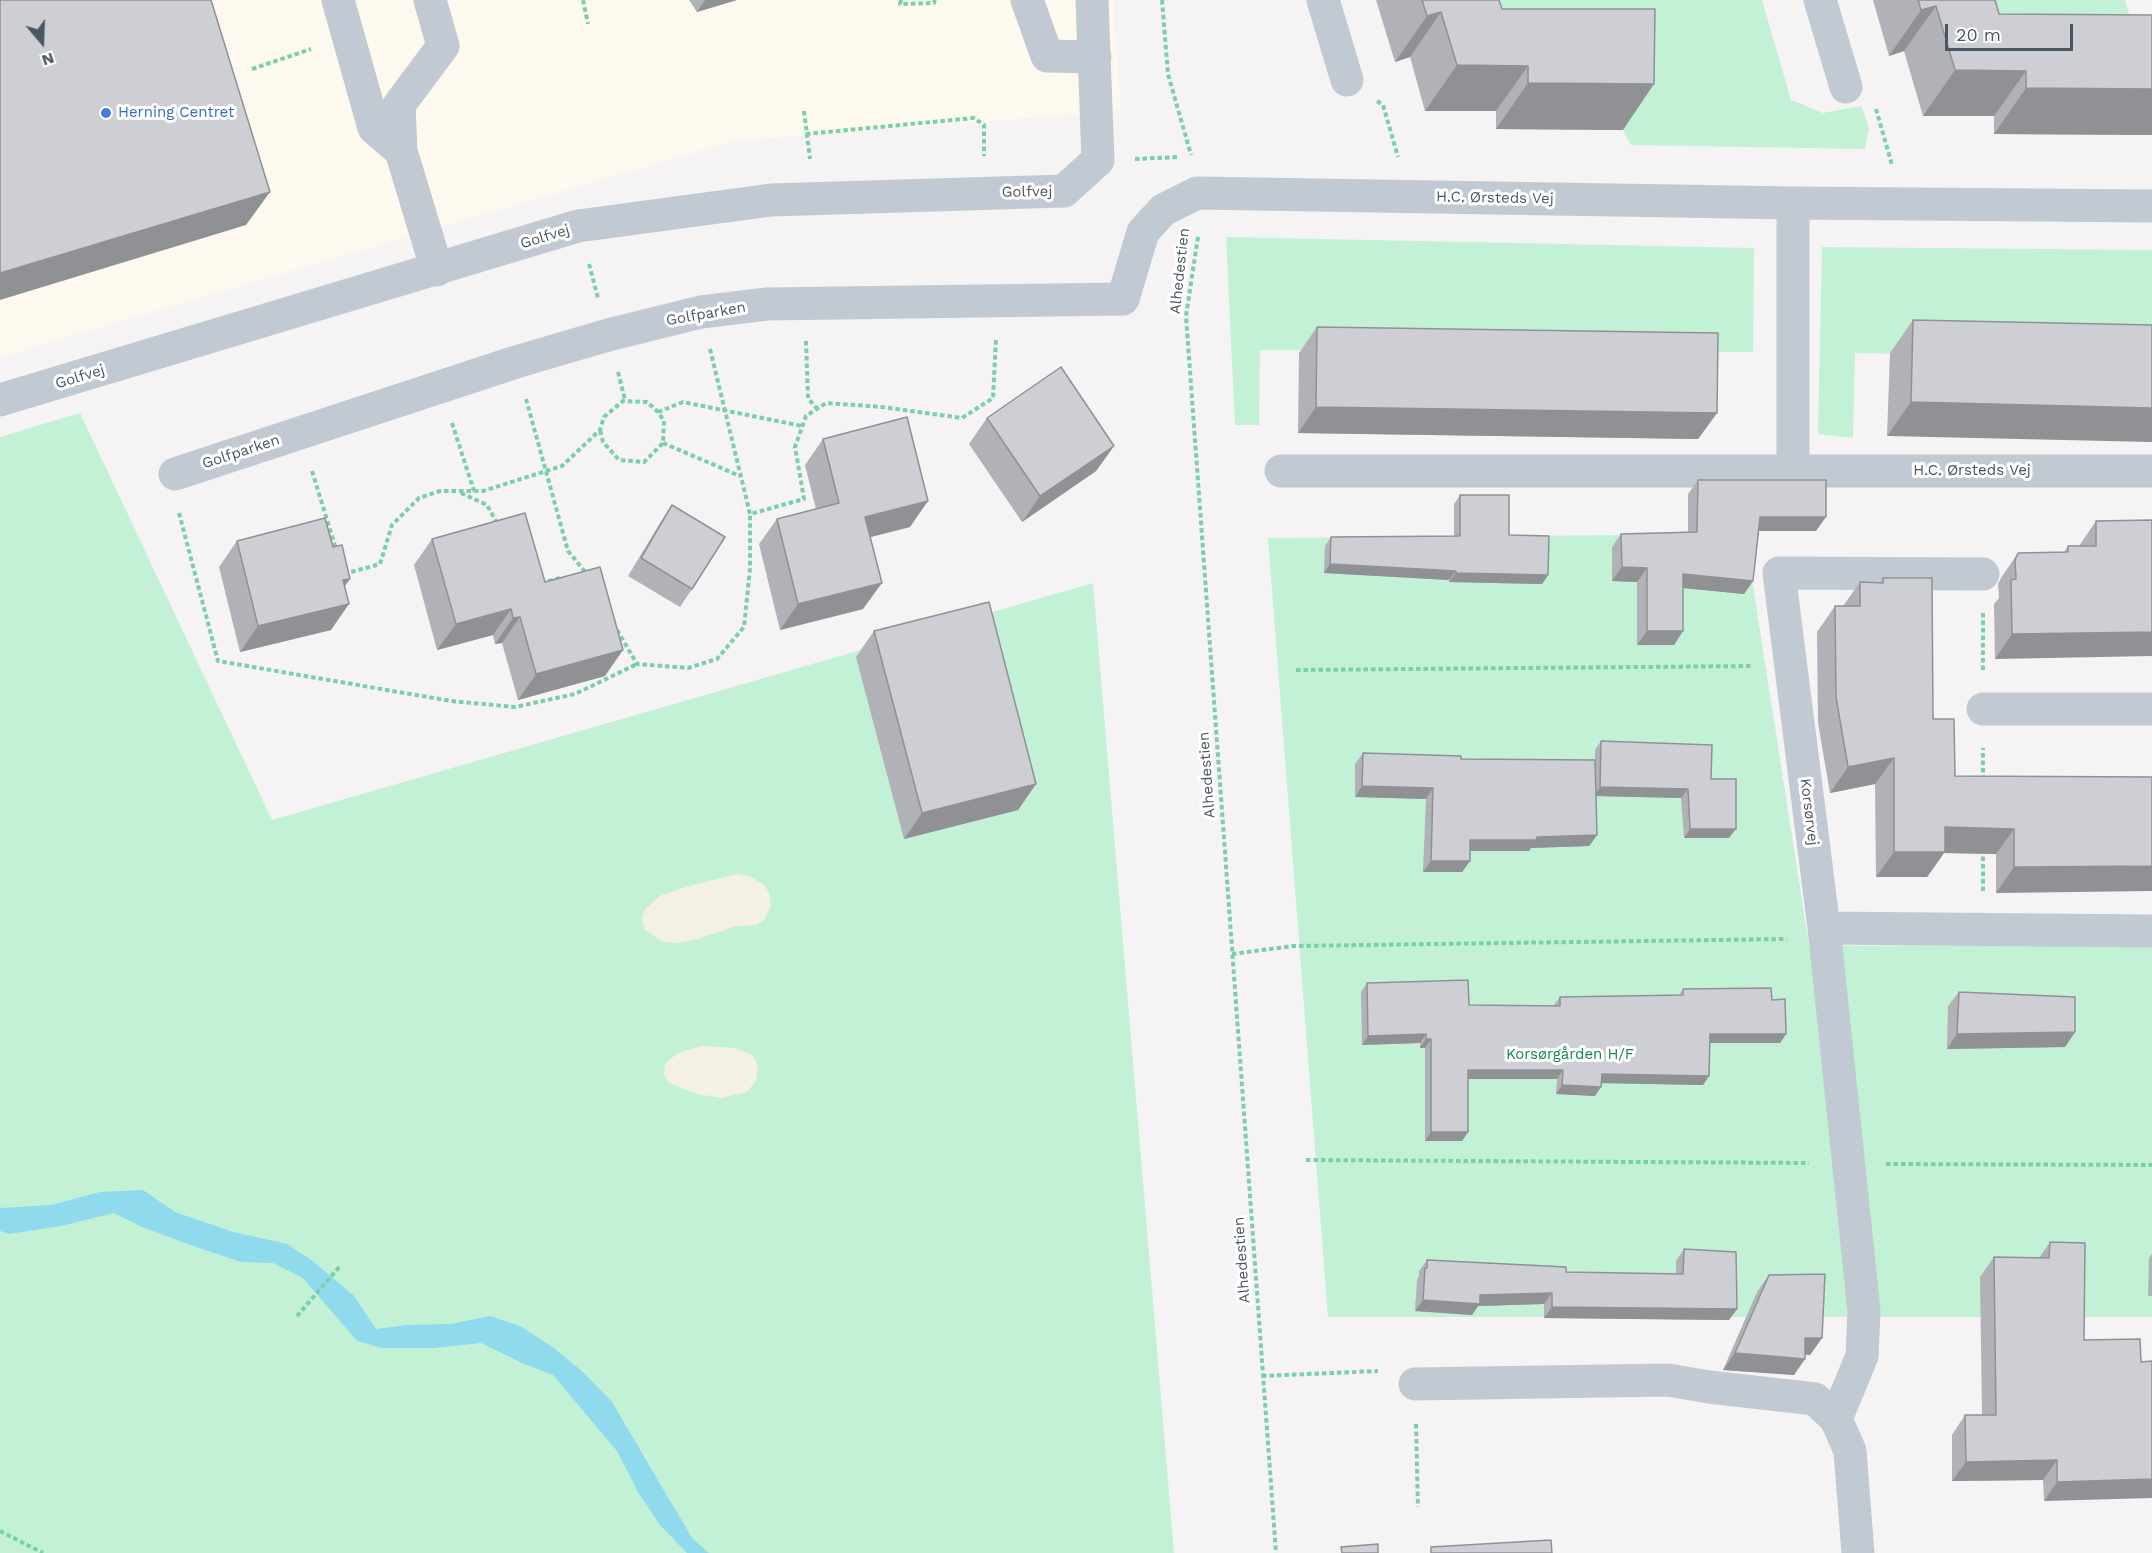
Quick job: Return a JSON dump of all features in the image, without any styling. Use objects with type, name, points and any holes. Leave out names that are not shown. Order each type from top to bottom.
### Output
[{"type":"street","points":[[338,0],[374,128],[400,151]]},
{"type":"street","points":[[430,0],[443,46],[399,105],[400,151],[437,270]]},
{"type":"street","points":[[1027,0],[1047,56],[1095,57]]},
{"type":"street","points":[[1092,0],[1098,160]]},
{"type":"street","points":[[1323,0],[1347,80]]},
{"type":"street","points":[[1820,0],[1846,87]]},
{"type":"street","name":"Golfvej","points":[[0,400],[578,226],[771,200],[1064,191],[1098,160]]},
{"type":"street","name":"H.C. Ørsteds Vej","points":[[1197,193],[1793,203],[2152,206]]},
{"type":"street","name":"Golfparken","points":[[175,474],[516,362],[608,335],[701,312],[767,304],[1123,299],[1143,232],[1163,210],[1197,193]]},
{"type":"street","points":[[1793,203],[1793,471]]},
{"type":"street","name":"H.C. Ørsteds Vej","points":[[1281,471],[2152,471]]},
{"type":"street","name":"Korsørvej","points":[[1836,1419],[1862,1356],[1864,1311],[1824,928],[1779,573],[1983,574]]},
{"type":"street","points":[[1983,709],[2152,709]]},
{"type":"street","points":[[1824,928],[2152,931]]},
{"type":"street","points":[[1415,1384],[1668,1380],[1708,1388],[1815,1399],[1836,1419],[1850,1451],[1858,1553]]},
{"type":"path","points":[[583,0],[588,24]]},
{"type":"path","points":[[901,0],[900,4],[934,3],[935,0]]},
{"type":"path","points":[[1098,160],[1192,157],[1168,74],[1162,0]]},
{"type":"path","points":[[252,69],[305,51]]},
{"type":"path","points":[[1347,80],[1383,105],[1409,196]]},
{"type":"path","points":[[1846,87],[1874,100],[1902,204]]},
{"type":"path","points":[[804,111],[809,155]]},
{"type":"path","points":[[806,134],[974,118],[984,125],[984,193]]},
{"type":"path","name":"Alhedestien","points":[[1197,193],[1198,236],[1186,316],[1276,1553]]},
{"type":"path","points":[[750,514],[804,499],[795,447],[806,416],[826,403],[882,407],[962,418],[993,398],[998,302]]},
{"type":"path","points":[[804,304],[808,398],[817,409]]},
{"type":"path","points":[[175,474],[178,508],[218,661],[452,701],[515,707],[574,694],[638,664],[688,668],[717,659],[744,627],[750,569],[750,514],[701,312]]},
{"type":"path","points":[[516,362],[568,551],[591,582]]},
{"type":"path","points":[[441,387],[474,491]]},
{"type":"path","points":[[344,574],[380,564],[392,525],[419,498],[440,491],[483,491],[562,466],[600,430],[604,417],[625,400],[647,402],[664,420],[663,443],[644,462],[619,460],[603,442],[600,430]]},
{"type":"path","points":[[658,412],[684,402],[802,426]]},
{"type":"path","points":[[301,433],[337,552]]},
{"type":"path","points":[[663,443],[741,476]]},
{"type":"path","points":[[458,492],[487,505],[498,524]]},
{"type":"path","points":[[574,574],[585,571]]},
{"type":"path","points":[[1983,574],[1983,790]]},
{"type":"path","points":[[530,586],[563,577]]},
{"type":"path","points":[[612,623],[638,664]]},
{"type":"path","points":[[1296,670],[1790,666]]},
{"type":"path","points":[[1983,848],[1983,930]]},
{"type":"path","points":[[1232,954],[1293,946],[1798,939],[1824,928]]},
{"type":"path","points":[[1306,1160],[2152,1165]]},
{"type":"path","points":[[297,1316],[341,1265]]},
{"type":"path","points":[[1262,1376],[1407,1369],[1415,1384],[1418,1507]]},
{"type":"path","points":[[0,1531],[43,1553]]},
{"type":"shaded area","points":[[0,0],[1113,0],[1121,111],[733,141],[0,357]]},
{"type":"green space","points":[[1454,0],[1762,0],[1791,100],[1823,113],[1861,106],[1869,128],[1865,149],[1631,145],[1623,130],[1623,55]]},
{"type":"green space","points":[[1950,0],[2125,0],[2136,38],[2152,60]]},
{"type":"green space","points":[[1226,237],[1754,248],[1753,352],[1260,350],[1259,425],[1235,425]]},
{"type":"green space","points":[[1822,247],[2152,250],[2152,359],[1855,353],[1853,438],[1818,434]]},
{"type":"green space","points":[[80,413],[272,820],[1093,583],[1174,1553],[0,1553],[0,437]]},
{"type":"green space","name":"Korsørgården H/F","points":[[1745,534],[1809,946],[2152,944],[2152,1317],[1328,1317],[1268,538]]},
{"type":"sand","points":[[737,874],[751,877],[763,884],[769,892],[771,906],[765,919],[756,925],[736,926],[698,939],[677,943],[662,941],[645,930],[642,920],[644,910],[660,896]]},
{"type":"sand","points":[[701,1046],[736,1048],[750,1054],[758,1066],[756,1081],[747,1092],[722,1098],[697,1094],[669,1083],[664,1075],[665,1064],[680,1052]]},
{"type":"water","points":[[143,1190],[175,1212],[233,1232],[287,1244],[314,1262],[354,1296],[376,1329],[407,1325],[451,1324],[490,1316],[520,1326],[554,1348],[584,1373],[612,1402],[692,1538],[709,1553],[687,1553],[660,1525],[638,1492],[617,1451],[553,1375],[481,1343],[434,1348],[381,1348],[357,1341],[303,1278],[273,1263],[241,1262],[199,1248],[142,1227],[114,1213],[61,1226],[9,1234],[0,1231],[0,1208],[51,1205],[100,1192]]},
{"type":"building","name":"Herning Centret","points":[[0,0],[211,0],[270,192],[0,273]]},
{"type":"building","points":[[1422,0],[1499,0],[1502,9],[1655,9],[1654,84],[1528,83],[1528,66],[1457,65],[1441,12],[1427,16]]},
{"type":"building","points":[[1918,0],[1995,0],[1999,14],[2152,15],[2152,89],[2026,88],[2026,71],[1955,70],[1936,6],[1921,10]]},
{"type":"building","points":[[1913,320],[2152,325],[2152,408],[1911,402]]},
{"type":"building","points":[[1317,327],[1718,333],[1717,413],[1316,407]]},
{"type":"building","points":[[1061,367],[1114,446],[1040,496],[987,418]]},
{"type":"building","points":[[907,417],[928,501],[865,517],[882,583],[798,604],[777,519],[839,503],[823,439]]},
{"type":"building","points":[[1698,480],[1826,480],[1826,517],[1760,517],[1753,581],[1683,574],[1683,631],[1647,631],[1647,568],[1622,567],[1621,534],[1697,532]]},
{"type":"building","points":[[1460,495],[1509,495],[1509,535],[1549,536],[1548,575],[1456,573],[1456,571],[1330,564],[1331,537],[1460,536]]},
{"type":"building","points":[[672,505],[725,537],[692,589],[641,558]]},
{"type":"building","points":[[525,513],[545,582],[600,567],[623,650],[536,674],[520,617],[513,618],[511,609],[456,624],[432,539]]},
{"type":"building","points":[[325,518],[333,547],[342,545],[350,579],[343,580],[349,604],[258,626],[237,541]]},
{"type":"building","points":[[2152,520],[2152,632],[2012,634],[2011,580],[2016,579],[2015,560],[2018,553],[2068,552],[2068,546],[2096,546],[2096,521]]},
{"type":"building","points":[[1883,578],[1932,578],[1933,719],[1954,719],[1955,776],[2152,777],[2152,866],[2014,867],[2014,829],[1945,827],[1945,852],[1894,852],[1894,758],[1848,767],[1836,697],[1835,606],[1860,606],[1860,582],[1883,583]]},
{"type":"building","points":[[989,602],[1036,784],[922,813],[874,631]]},
{"type":"building","points":[[1601,741],[1712,745],[1711,779],[1736,779],[1736,829],[1690,829],[1688,789],[1600,787]]},
{"type":"building","points":[[1363,753],[1461,756],[1461,759],[1595,760],[1597,835],[1537,837],[1536,840],[1470,840],[1470,861],[1431,861],[1433,788],[1362,786]]},
{"type":"building","points":[[1468,980],[1469,1005],[1560,1006],[1560,997],[1683,995],[1683,989],[1771,988],[1772,1000],[1785,999],[1786,1034],[1710,1034],[1709,1076],[1602,1074],[1601,1087],[1562,1085],[1563,1070],[1468,1070],[1468,1132],[1431,1132],[1431,1039],[1426,1039],[1426,1034],[1368,1036],[1367,983]]},
{"type":"building","points":[[1959,992],[2075,997],[2075,1032],[1957,1034]]},
{"type":"building","points":[[2050,1242],[2085,1243],[2084,1340],[2140,1339],[2141,1362],[2152,1361],[2152,1479],[2057,1482],[2057,1460],[1966,1462],[1965,1415],[1996,1415],[1994,1257],[2049,1258]]},
{"type":"building","points":[[1684,1249],[1736,1252],[1737,1309],[1552,1307],[1552,1293],[1480,1295],[1480,1304],[1423,1300],[1427,1260],[1566,1267],[1566,1272],[1683,1274]]},
{"type":"building","points":[[1825,1274],[1822,1338],[1805,1338],[1805,1359],[1735,1353],[1769,1275]]},
{"type":"building","points":[[1551,1540],[1552,1553],[1431,1553],[1431,1547]]},
{"type":"building","points":[[1378,1544],[1378,1553],[1342,1553],[1341,1547]]},
{"type":"place","name":"Herning Centret","points":[[106,113]]}]
